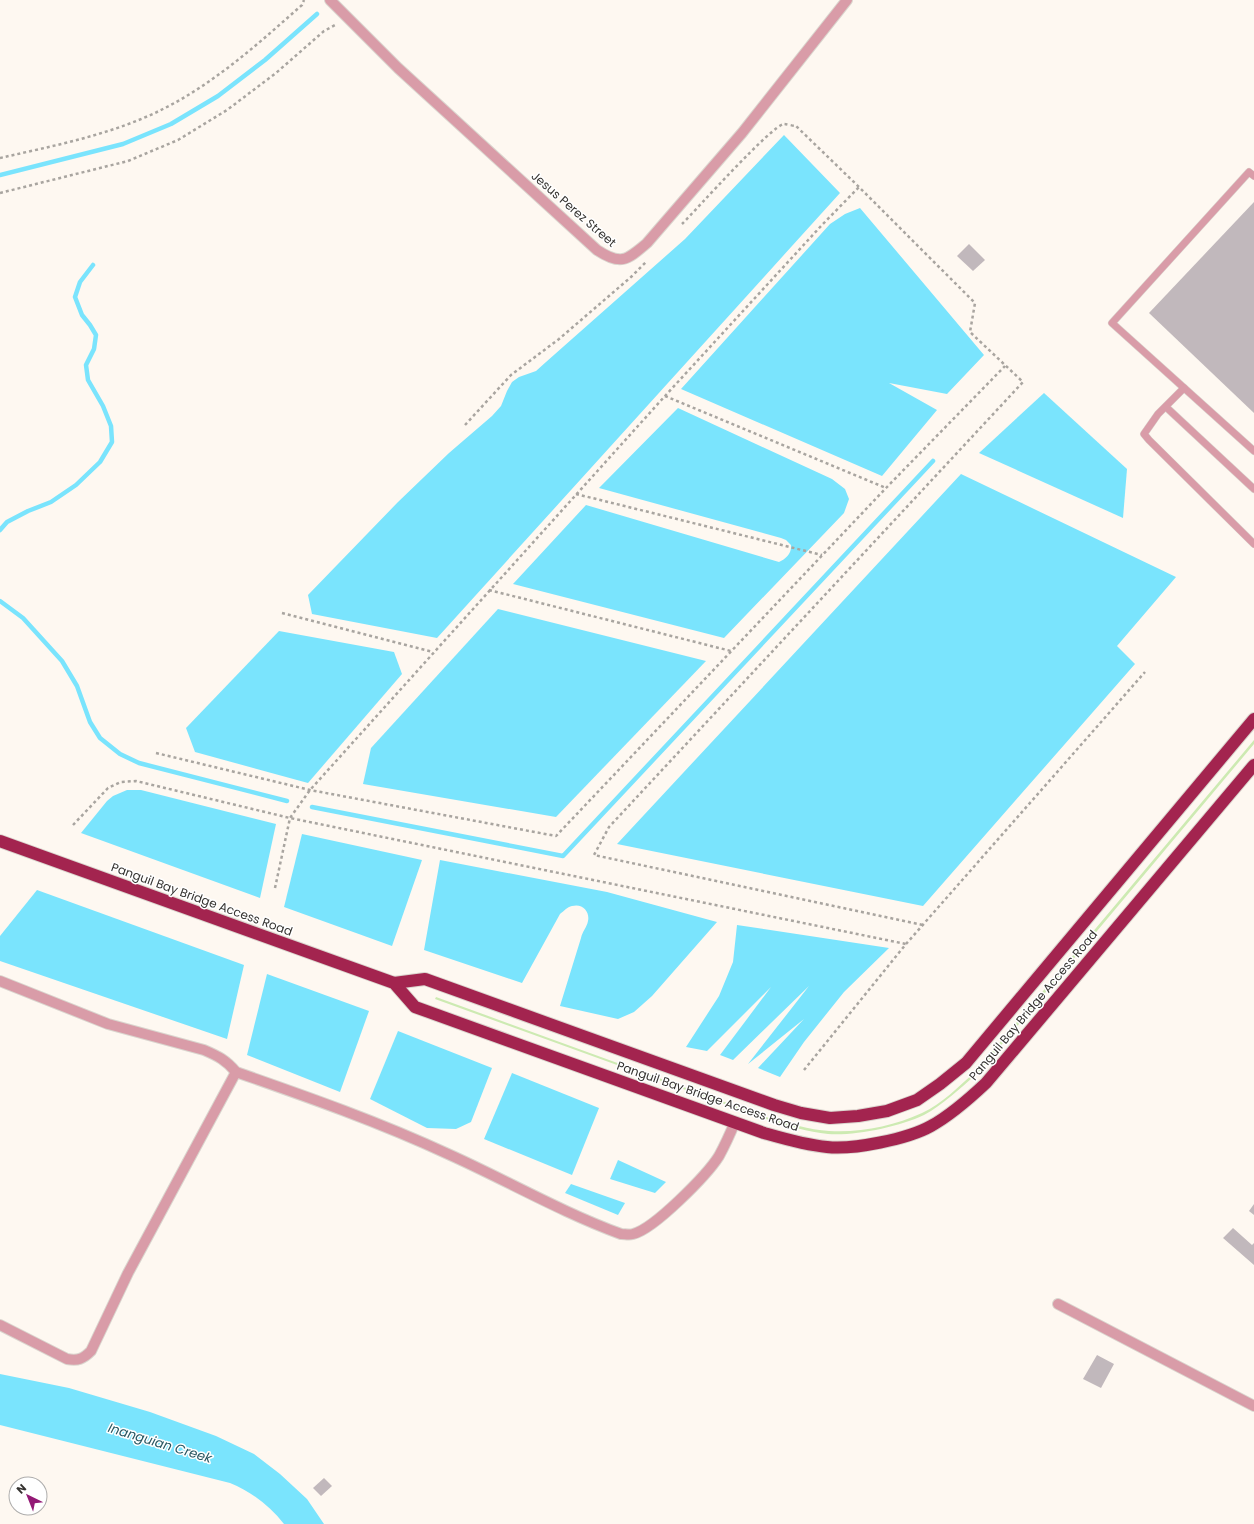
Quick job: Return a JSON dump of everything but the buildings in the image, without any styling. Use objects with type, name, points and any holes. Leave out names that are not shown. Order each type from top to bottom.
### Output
[{"type":"highway","name":"Panguil Bay Bridge Access Road","points":[[0,841],[394,983],[425,979],[801,1113],[830,1118],[858,1116],[887,1111],[916,1100],[940,1084],[966,1062],[1254,719]]},
{"type":"highway","name":"Panguil Bay Bridge Access Road","points":[[394,983],[415,1007],[794,1142],[828,1147],[862,1146],[895,1139],[930,1127],[958,1108],[986,1083],[1013,1054],[1082,969],[1254,765]]},
{"type":"street","name":"Jesus Perez Street","points":[[330,0],[398,68],[598,250],[608,258],[620,260],[632,255],[647,243],[742,133],[847,0]]},
{"type":"street","points":[[0,981],[108,1024],[204,1050],[228,1062],[236,1072],[367,1119],[449,1154],[539,1199],[621,1234],[632,1235],[645,1229],[662,1216],[707,1172],[727,1142],[735,1122]]},
{"type":"street","points":[[0,1325],[67,1359],[76,1360],[84,1358],[91,1351],[128,1273],[236,1072]]},
{"type":"street","points":[[1058,1304],[1254,1406]]},
{"type":"lane","points":[[1254,176],[1249,172],[1112,323],[1254,451]]},
{"type":"lane","points":[[1184,388],[1158,414],[1144,434],[1254,544]]},
{"type":"lane","points":[[1166,407],[1254,489]]},
{"type":"path","points":[[0,158],[118,128],[163,109],[208,82],[255,47],[302,5],[304,0]]},
{"type":"path","points":[[0,193],[128,161],[178,140],[227,110],[276,73],[324,31],[348,19]]},
{"type":"path","points":[[680,226],[756,146],[776,128],[784,124],[796,126],[975,303],[970,332],[1023,382],[609,827],[594,855],[923,925]]},
{"type":"path","points":[[275,888],[290,818],[310,790],[664,396],[859,187]]},
{"type":"path","points":[[466,425],[511,375],[559,339],[631,277],[648,260]]},
{"type":"path","points":[[156,753],[310,790],[556,836],[886,488],[1005,366]]},
{"type":"path","points":[[664,396],[886,488]]},
{"type":"path","points":[[576,494],[822,555]]},
{"type":"path","points":[[490,590],[732,651]]},
{"type":"path","points":[[282,613],[433,652]]},
{"type":"path","points":[[804,1070],[906,944],[1145,672]]},
{"type":"path","points":[[72,825],[108,788],[121,782],[136,781],[290,818],[906,944]]},
{"type":"green space","points":[[1254,740],[1254,744],[977,1074],[931,1111],[914,1119],[890,1127],[851,1134],[828,1134],[791,1127],[435,999],[436,997],[769,1118],[814,1129],[829,1131],[865,1130],[900,1122],[922,1113],[936,1105],[975,1072]]},
{"type":"water","points":[[784,135],[840,193],[437,638],[312,614],[308,595],[398,502],[449,453],[492,416],[501,406],[512,382],[519,377],[536,371],[685,239]]},
{"type":"water","points":[[860,208],[984,355],[947,394],[889,383],[937,410],[882,476],[681,389],[830,224],[845,214]]},
{"type":"water","points":[[1044,393],[1127,469],[1123,518],[979,453]]},
{"type":"water","points":[[678,408],[832,479],[845,489],[849,499],[844,513],[724,638],[513,584],[586,505],[779,562],[786,557],[791,551],[791,545],[786,540],[781,538],[599,488]]},
{"type":"water","points":[[961,474],[1176,577],[1117,646],[1135,664],[923,906],[617,844]]},
{"type":"water","points":[[498,609],[706,661],[556,817],[363,784],[371,748]]},
{"type":"water","points":[[279,631],[394,652],[402,674],[308,783],[195,752],[186,728]]},
{"type":"water","points":[[127,790],[141,790],[276,824],[260,898],[81,833],[107,801],[113,796]]},
{"type":"water","points":[[302,834],[422,860],[392,946],[284,907]]},
{"type":"water","points":[[440,860],[607,892],[717,922],[652,996],[634,1012],[618,1019],[560,1006],[588,921],[588,914],[582,907],[576,905],[567,908],[560,914],[522,983],[424,950]]},
{"type":"water","points":[[37,890],[244,965],[227,1039],[0,961],[0,936]]},
{"type":"water","points":[[737,925],[889,948],[844,992],[804,1042],[780,1077],[758,1068],[804,1019],[748,1064],[809,986],[733,1060],[720,1055],[771,987],[707,1051],[686,1047],[719,996],[733,962]]},
{"type":"water","points":[[267,974],[369,1011],[340,1092],[247,1055]]},
{"type":"water","points":[[398,1031],[492,1068],[471,1122],[456,1129],[427,1128],[370,1099]]},
{"type":"water","points":[[512,1073],[599,1108],[572,1175],[484,1139]]},
{"type":"water","points":[[618,1160],[666,1182],[655,1193],[610,1179]]},
{"type":"water","points":[[571,1184],[625,1203],[618,1215],[565,1193]]},
{"type":"water","name":"Inanguian Creek","points":[[0,1374],[69,1388],[150,1412],[216,1436],[254,1454],[280,1474],[307,1499],[324,1524],[284,1524],[273,1511],[260,1500],[230,1483],[0,1425]]},
{"type":"waterway","points":[[0,175],[123,144],[171,124],[218,96],[265,60],[317,14]]},
{"type":"waterway","points":[[0,530],[7,522],[28,511],[51,502],[76,485],[100,462],[112,442],[111,426],[103,406],[88,380],[86,365],[94,349],[96,335],[82,315],[75,297],[80,282],[93,265]]},
{"type":"waterway","points":[[312,807],[563,856],[933,461]]},
{"type":"waterway","points":[[0,601],[23,618],[62,661],[77,686],[90,722],[100,738],[120,754],[139,763],[287,801]]}]
